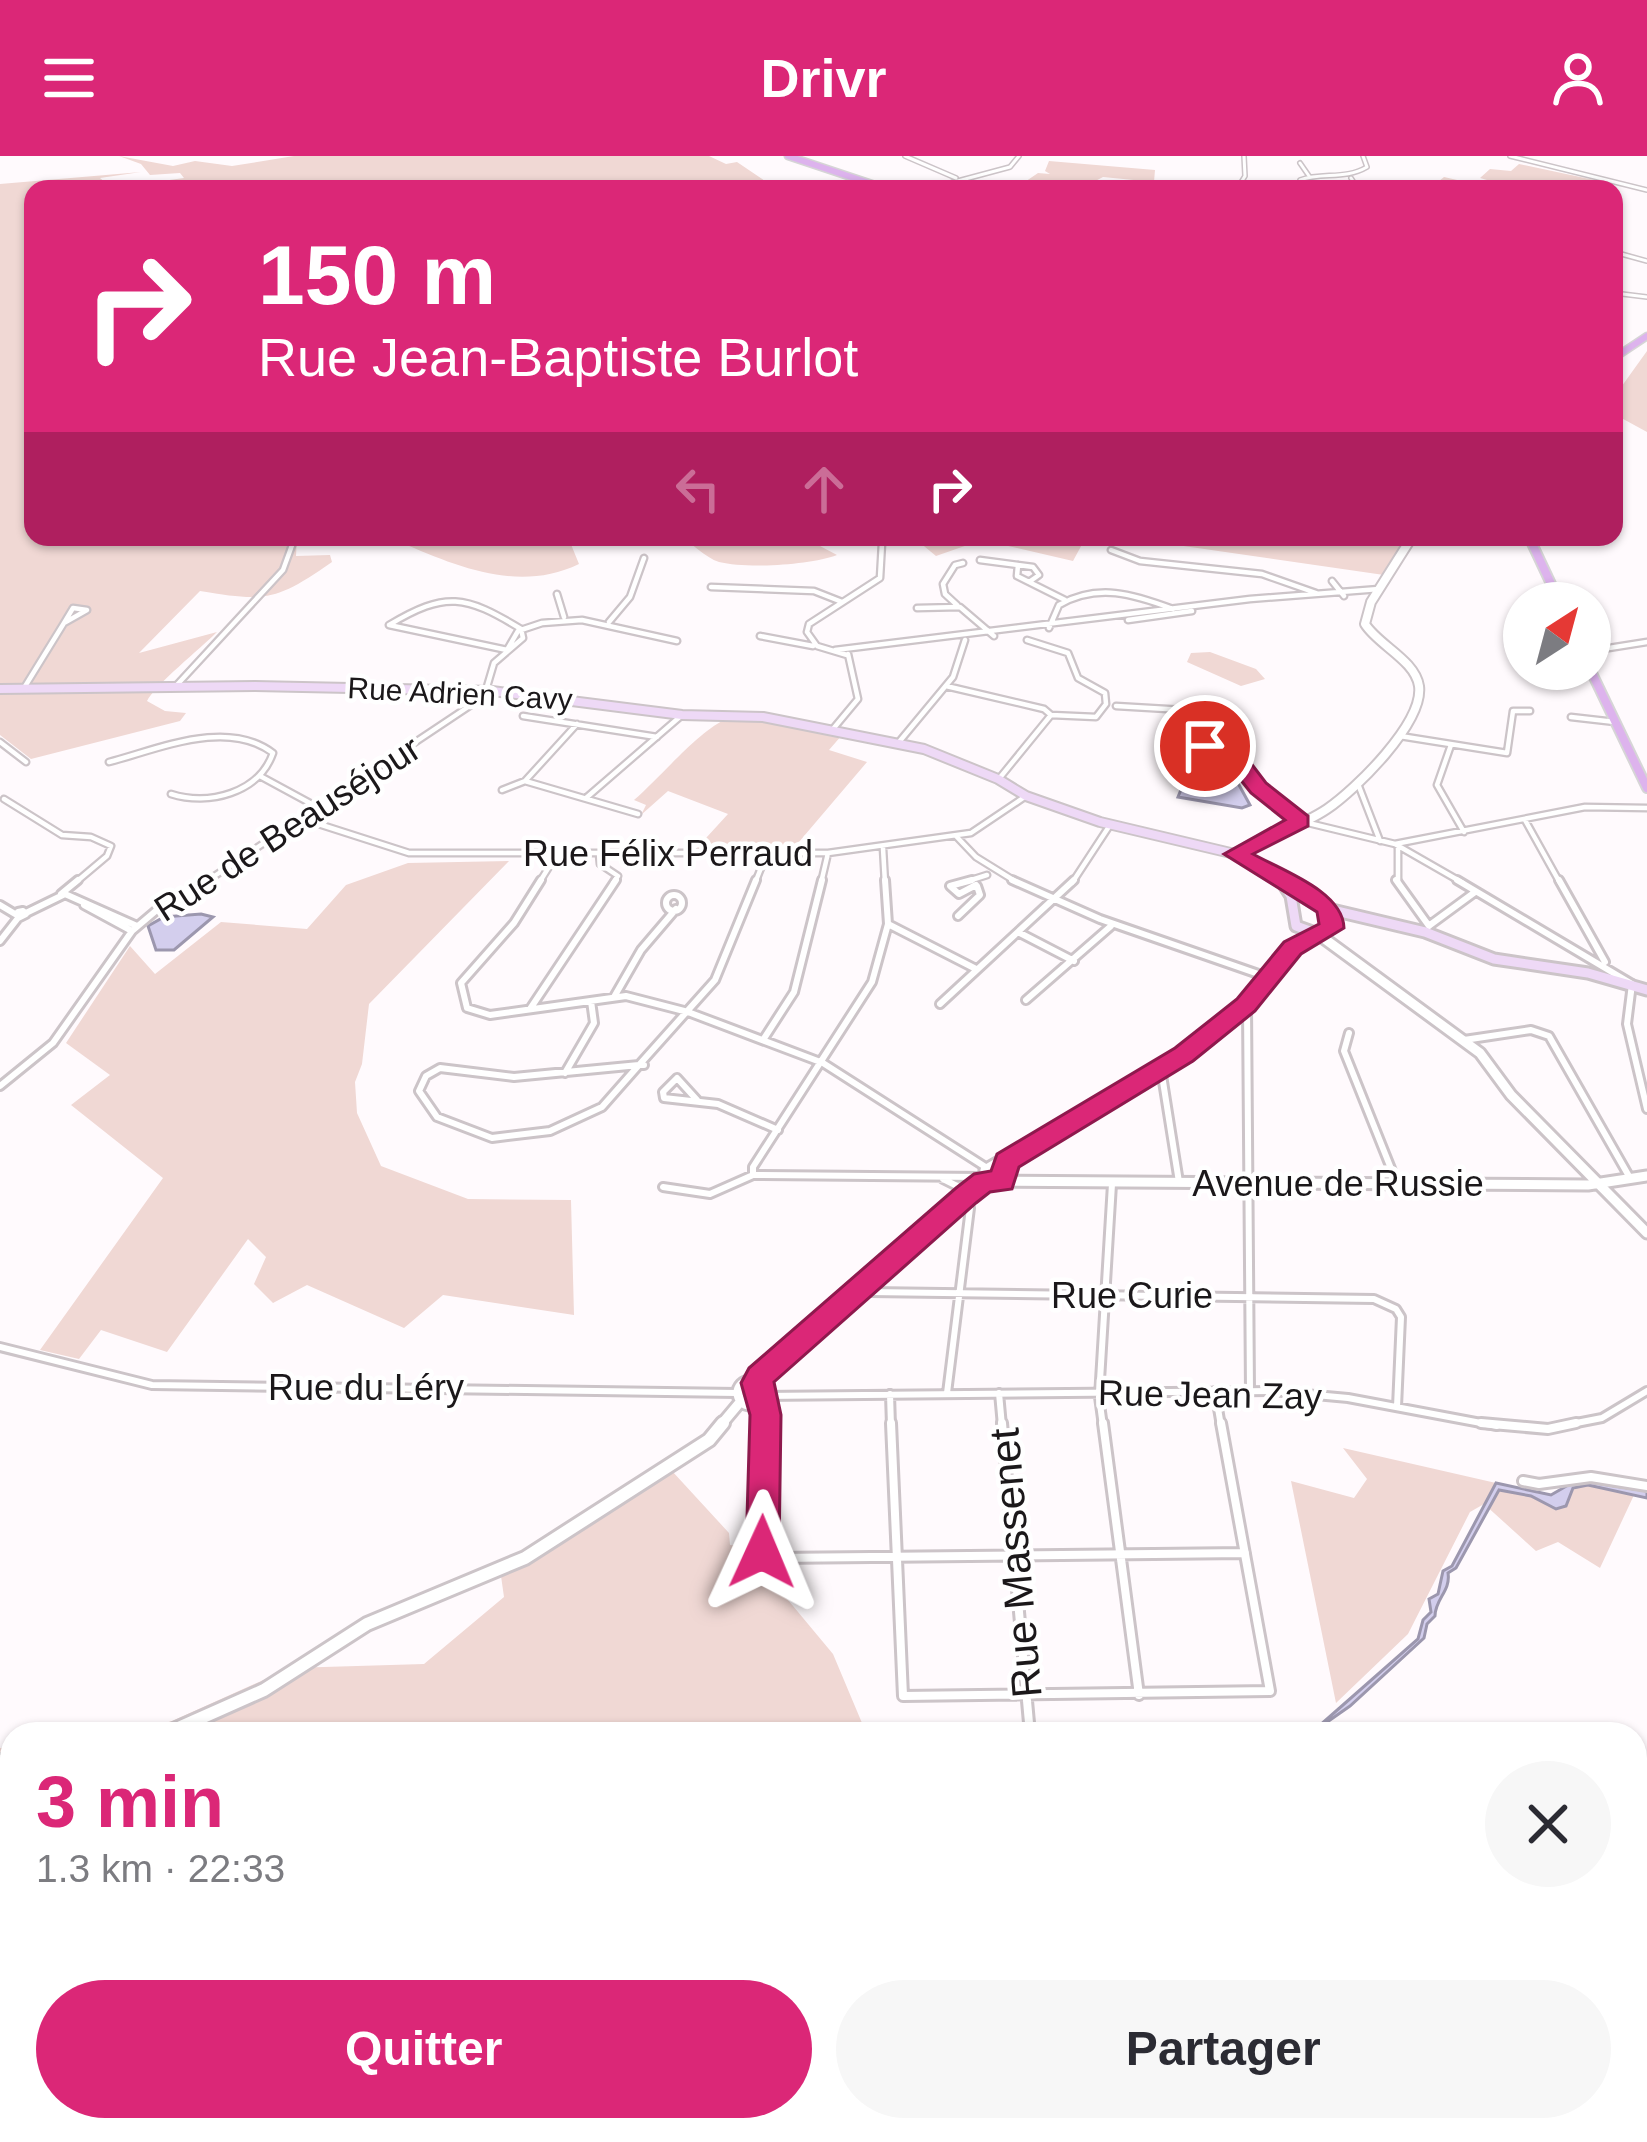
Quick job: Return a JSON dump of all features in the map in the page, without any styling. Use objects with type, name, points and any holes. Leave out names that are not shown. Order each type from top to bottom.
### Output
[{"type":"main road","points":[[788,156],[860,180]]},
{"type":"main road","points":[[1533,546],[1550,582]]},
{"type":"main road","name":"Rue Adrien Cavy","points":[[0,688],[489,691],[682,715],[763,717],[899,742],[984,773],[1026,796],[1110,825],[1235,854]]},
{"type":"main road","points":[[1600,690],[1647,788]]},
{"type":"main road","points":[[1235,854],[1323,906],[1331,928],[1317,934],[1296,926],[1282,882]]},
{"type":"main road","points":[[1293,910],[1305,902],[1427,929],[1494,959],[1647,990]]},
{"type":"street","points":[[905,156],[959,179]]},
{"type":"street","points":[[956,180],[1010,167],[1019,156]]},
{"type":"street","points":[[1300,180],[1309,176],[1352,178],[1367,167],[1363,156]]},
{"type":"street","points":[[1510,156],[1607,180]]},
{"type":"street","points":[[1300,163],[1309,176]]},
{"type":"street","points":[[176,686],[283,570],[292,546]]},
{"type":"street","points":[[817,646],[807,632],[809,624],[880,578],[882,546]]},
{"type":"street","points":[[1235,854],[1326,809],[1358,784],[1409,720],[1419,685],[1366,627],[1378,592],[1406,546]]},
{"type":"street","points":[[1111,550],[1140,561],[1262,574],[1305,593]]},
{"type":"street","points":[[609,622],[630,597],[644,558]]},
{"type":"street","points":[[980,560],[1039,572],[1028,582]]},
{"type":"street","points":[[963,563],[955,565],[943,584],[945,594],[994,636]]},
{"type":"street","points":[[1018,565],[1015,574],[1065,601]]},
{"type":"street","points":[[1332,581],[1344,596]]},
{"type":"street","points":[[711,587],[814,591],[842,602]]},
{"type":"street","points":[[1049,628],[1053,613],[1065,601],[1090,592],[1116,591],[1177,610]]},
{"type":"street","points":[[836,650],[965,640],[1305,593],[1378,592]]},
{"type":"street","points":[[557,593],[564,617]]},
{"type":"street","points":[[489,691],[491,668],[523,638],[520,629],[474,600],[449,596],[391,622],[389,627],[507,650]]},
{"type":"street","points":[[1113,618],[1138,620],[1201,606]]},
{"type":"street","points":[[917,608],[960,607]]},
{"type":"street","points":[[520,629],[564,617],[609,622],[676,641]]},
{"type":"street","points":[[24,688],[64,622]]},
{"type":"street","points":[[760,636],[848,655]]},
{"type":"street","points":[[899,742],[946,686],[965,640]]},
{"type":"street","points":[[946,686],[1044,709],[1051,716],[1096,717],[1106,704],[1106,693],[1078,678],[1068,653],[1028,640]]},
{"type":"street","points":[[1611,646],[1647,642]]},
{"type":"street","points":[[848,655],[855,648]]},
{"type":"street","points":[[833,729],[858,700],[848,655]]},
{"type":"street","name":"Rue de Beauséjour","points":[[0,1087],[66,1029],[135,929],[165,904],[230,868],[489,691]]},
{"type":"street","points":[[1116,706],[1201,711],[1207,722],[1198,741],[1236,759],[1258,788],[1300,821],[1396,846],[1607,965],[1632,984],[1627,1024],[1647,1108]]},
{"type":"street","points":[[1397,735],[1509,752],[1513,711],[1530,711]]},
{"type":"street","points":[[586,798],[682,715]]},
{"type":"street","points":[[523,716],[657,737]]},
{"type":"street","points":[[997,780],[1051,716]]},
{"type":"street","points":[[1570,717],[1615,722]]},
{"type":"street","points":[[502,790],[525,781],[577,724]]},
{"type":"street","points":[[109,762],[235,736],[271,748],[271,764],[260,776],[207,800],[190,801],[172,794]]},
{"type":"street","points":[[0,742],[26,762]]},
{"type":"street","points":[[1451,745],[1438,787],[1464,832]]},
{"type":"street","points":[[260,776],[319,808]]},
{"type":"street","points":[[525,781],[638,814]]},
{"type":"street","points":[[1358,784],[1380,841]]},
{"type":"street","name":"Rue Félix Perraud","points":[[303,819],[410,853],[827,854],[956,836],[980,828],[1026,796]]},
{"type":"street","points":[[0,941],[20,915],[61,894],[107,856],[111,846],[92,837],[62,835],[4,800]]},
{"type":"street","points":[[1396,846],[1586,808],[1647,808]]},
{"type":"street","points":[[1525,820],[1607,965]]},
{"type":"street","points":[[940,1004],[1072,883],[1110,825]]},
{"type":"street","points":[[956,836],[964,848],[995,867],[1111,926],[1268,977]]},
{"type":"street","points":[[1396,846],[1396,880],[1427,929],[1475,892]]},
{"type":"street","points":[[664,1187],[704,1197],[730,1190],[753,1175],[753,1167],[872,982],[888,924],[883,848]]},
{"type":"street","points":[[557,854],[514,922],[467,973],[460,991],[467,1008],[478,1012],[530,1009],[614,997],[688,1012],[823,1063],[995,1173]]},
{"type":"street","points":[[530,1009],[618,876],[600,864],[599,854]]},
{"type":"street","points":[[644,1065],[514,1077],[440,1067],[426,1076],[419,1090],[437,1117],[492,1138],[550,1131],[587,1117],[644,1065],[726,961],[767,854]]},
{"type":"street","points":[[763,1040],[799,978],[827,854]]},
{"type":"street","points":[[987,875],[950,886],[959,894],[976,885],[987,875],[995,867]]},
{"type":"street","points":[[958,916],[980,895],[976,885]]},
{"type":"street","points":[[61,894],[135,929]]},
{"type":"street","points":[[0,905],[20,915]]},
{"type":"street","points":[[614,997],[640,950],[676,910]]},
{"type":"street","points":[[888,924],[976,969]]},
{"type":"street","points":[[1026,1000],[1111,926]]},
{"type":"street","points":[[1293,948],[1296,926]]},
{"type":"street","points":[[1017,932],[1074,961]]},
{"type":"street","points":[[192,1722],[264,1690],[367,1624],[525,1558],[709,1440],[744,1383],[756,1383],[966,1195],[1161,1069],[1246,1005],[1293,948],[1317,934],[1464,1040],[1647,1233]]},
{"type":"street","points":[[565,1072],[594,1023],[592,1001]]},
{"type":"street","points":[[1246,1005],[1250,1391]]},
{"type":"street","points":[[1464,1040],[1531,1030],[1549,1036],[1630,1178]]},
{"type":"street","points":[[1349,1033],[1344,1051],[1399,1184]]},
{"type":"street","points":[[1161,1069],[1179,1182]]},
{"type":"street","points":[[697,1100],[677,1078],[663,1092],[664,1098],[697,1100],[778,1130]]},
{"type":"street","name":"Avenue de Russie","points":[[753,1175],[943,1179],[995,1173],[1029,1180],[1399,1184],[1598,1183],[1647,1176]]},
{"type":"street","points":[[943,1179],[959,1185],[970,1208],[947,1393]]},
{"type":"street","points":[[1112,1180],[1100,1391],[1139,1695]]},
{"type":"street","name":"Rue Curie","points":[[860,1286],[869,1292],[1373,1299],[1400,1315],[1396,1407]]},
{"type":"street","name":"Rue du Léry","points":[[0,1347],[152,1385],[739,1397]]},
{"type":"street","points":[[756,1383],[765,1415],[762,1552],[774,1558],[1245,1553]]},
{"type":"street","name":"Rue Jean Zay","points":[[761,1398],[1100,1391],[1305,1393],[1500,1427],[1578,1425],[1602,1418],[1647,1391]]},
{"type":"street","points":[[890,1394],[904,1696],[1270,1691],[1215,1391]]},
{"type":"street","name":"Rue Massenet","points":[[999,1393],[1029,1722]]},
{"type":"street","points":[[739,1397],[761,1398]]},
{"type":"street","points":[[1523,1481],[1540,1484],[1591,1477],[1647,1486]]},
{"type":"shaded area","points":[[119,156],[173,166],[195,161],[232,166],[294,156],[709,156],[726,164],[737,162],[764,180],[170,180],[184,178],[180,173],[150,175],[141,164]]},
{"type":"shaded area","points":[[1049,161],[1155,170],[1154,180],[1028,180],[1038,173],[1050,174],[1045,171]]},
{"type":"shaded area","points":[[1519,164],[1594,180],[1480,178],[1490,169],[1511,171]]},
{"type":"shaded area","points":[[141,172],[102,180],[47,180]]},
{"type":"shaded area","points":[[24,182],[24,546],[297,546],[296,556],[330,555],[332,562],[297,585],[270,595],[241,597],[200,591],[139,653],[217,632],[147,701],[165,711],[186,713],[180,721],[31,759],[0,735],[0,184]]},
{"type":"shaded area","points":[[1647,351],[1647,432],[1623,419],[1623,384]]},
{"type":"shaded area","points":[[410,546],[572,546],[579,564],[534,576],[511,576],[444,560]]},
{"type":"shaded area","points":[[694,546],[820,546],[837,555],[762,565],[714,560]]},
{"type":"shaded area","points":[[924,546],[965,546],[936,556]]},
{"type":"shaded area","points":[[1008,546],[1081,546],[1073,561]]},
{"type":"shaded area","points":[[1183,546],[1402,546],[1384,575]]},
{"type":"shaded area","points":[[1210,652],[1256,669],[1265,679],[1241,686],[1187,662],[1191,653]]},
{"type":"shaded area","points":[[727,719],[785,723],[842,735],[829,750],[867,762],[793,849],[695,850],[728,814],[668,791],[641,815],[646,805],[634,800],[693,743]]},
{"type":"shaded area","points":[[1191,765],[1228,765],[1250,805],[1242,808],[1178,797]]},
{"type":"shaded area","points":[[509,861],[369,1004],[362,1064],[355,1082],[357,1113],[381,1166],[468,1199],[571,1200],[574,1315],[443,1295],[404,1328],[307,1285],[273,1303],[254,1284],[266,1257],[248,1239],[167,1352],[101,1330],[79,1359],[40,1350],[163,1178],[71,1105],[110,1075],[66,1043],[130,946],[155,974],[221,922],[307,929],[346,885],[408,863]]},
{"type":"shaded area","points":[[164,917],[213,917],[174,950],[156,950],[148,926]]},
{"type":"shaded area","points":[[1343,1448],[1496,1483],[1562,1508],[1572,1489],[1588,1485],[1634,1495],[1600,1568],[1558,1542],[1536,1551],[1484,1504],[1470,1512],[1408,1634],[1336,1703],[1291,1481],[1354,1498],[1367,1479]]},
{"type":"shaded area","points":[[672,1471],[729,1533],[730,1545],[753,1547],[753,1558],[833,1654],[862,1722],[168,1722],[290,1668],[424,1664],[504,1597],[501,1576],[530,1564]]},
{"type":"shaded area","points":[[1589,1482],[1647,1491],[1647,1498],[1588,1485],[1573,1488],[1566,1506],[1556,1509],[1531,1496],[1499,1490],[1456,1568],[1448,1573],[1424,1638],[1350,1706],[1324,1722],[1418,1639],[1443,1571],[1452,1566],[1496,1483],[1551,1495],[1570,1484]]},
{"type":"route","points":[[762,1552],[765,1415],[759,1400],[763,1390],[756,1383],[759,1377],[966,1195],[984,1181],[1002,1181],[1007,1161],[1184,1054],[1246,1005],[1293,948],[1331,928],[1331,914],[1325,907],[1235,854],[1300,821],[1258,788],[1240,762],[1205,746]]}]
